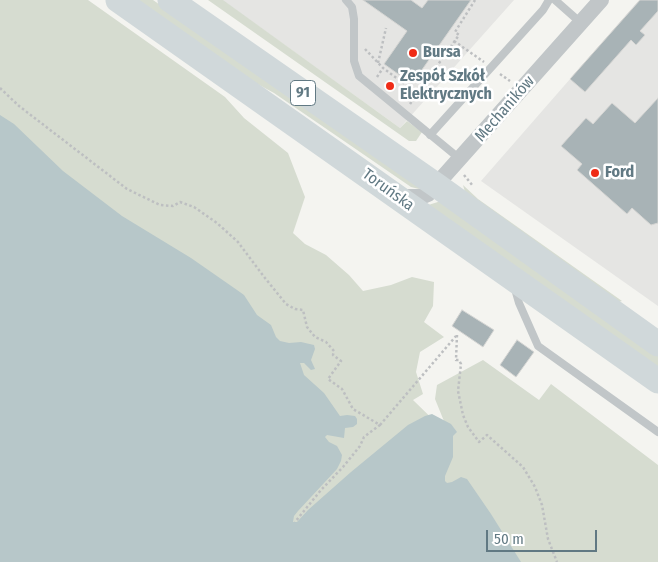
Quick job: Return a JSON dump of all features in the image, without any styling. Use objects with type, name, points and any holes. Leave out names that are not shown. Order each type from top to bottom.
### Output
[{"type":"main road","name":"Toruńska","points":[[118,0],[658,381]]},
{"type":"main road","name":"Toruńska","points":[[170,0],[436,185],[658,344]]},
{"type":"street","name":"Mechaników","points":[[398,197],[420,197],[428,194],[601,0]]},
{"type":"lane","points":[[346,0],[352,6],[354,19],[354,61],[359,76],[460,159]]},
{"type":"lane","points":[[430,135],[549,0]]},
{"type":"lane","points":[[555,0],[581,23]]},
{"type":"lane","points":[[513,279],[519,303],[538,346],[658,432]]},
{"type":"path","points":[[403,113],[459,35],[455,32],[475,0]]},
{"type":"path","points":[[378,63],[386,28]]},
{"type":"path","points":[[353,36],[378,63],[417,93]]},
{"type":"path","points":[[0,88],[20,106],[127,189],[160,205],[173,206],[180,202],[194,207],[217,222],[238,242],[286,304],[295,309],[303,310],[307,327],[314,336],[326,342],[334,351],[333,355],[341,361],[328,379],[342,389],[353,409],[380,425]]},
{"type":"path","points":[[295,522],[343,467],[360,446],[364,437],[380,425],[457,335],[456,360],[459,360],[461,364],[458,391],[463,415],[468,427],[480,442],[487,435],[523,466],[542,504],[548,539],[557,562]]},
{"type":"shaded area","points":[[0,0],[88,0],[225,97],[244,118],[288,153],[305,197],[293,233],[305,244],[326,255],[349,275],[363,291],[391,285],[412,277],[434,282],[433,306],[424,322],[444,337],[420,352],[416,372],[423,394],[413,400],[450,436],[435,399],[437,385],[483,360],[539,400],[551,384],[658,465],[658,562],[0,562]]},
{"type":"shaded area","points":[[131,0],[153,0],[422,187],[419,189],[411,187],[274,93],[250,80]]},
{"type":"shaded area","points":[[208,0],[223,0],[400,128],[407,121],[422,132],[416,141],[409,141]]},
{"type":"shaded area","name":"Zespół Szkół Elektrycznych","points":[[222,0],[514,0],[400,128]]},
{"type":"shaded area","points":[[639,0],[658,0],[658,306],[481,181]]},
{"type":"shaded area","points":[[0,115],[14,124],[63,171],[122,216],[191,258],[244,295],[257,315],[271,325],[276,337],[280,341],[314,345],[315,349],[311,360],[315,369],[311,370],[304,363],[300,363],[304,375],[324,393],[340,416],[355,416],[357,424],[353,427],[345,428],[344,438],[327,435],[325,437],[329,442],[337,446],[342,455],[341,461],[337,469],[294,516],[293,522],[297,522],[351,472],[408,425],[432,414],[451,424],[457,432],[453,436],[453,457],[445,476],[445,481],[447,483],[452,482],[461,477],[467,479],[521,562],[0,562]]},
{"type":"shaded area","points":[[463,185],[478,199],[622,301],[618,302],[465,192]]},
{"type":"shaded area","points":[[441,201],[658,355],[658,369],[425,206]]},
{"type":"building","name":"Bursa","points":[[363,0],[411,0],[422,8],[428,0],[471,0],[412,84],[384,64],[407,31]]},
{"type":"building","points":[[640,0],[658,0],[658,11],[640,31],[645,35],[636,45],[631,40],[585,92],[570,79]]},
{"type":"building","points":[[658,98],[658,223],[651,225],[632,208],[627,214],[577,170],[582,164],[561,146],[586,118],[593,124],[612,103],[635,123]]},
{"type":"building","points":[[462,310],[494,330],[483,347],[452,326]]},
{"type":"building","points":[[517,340],[534,352],[516,377],[500,365]]},
{"type":"place","name":"Bursa","points":[[413,53]]},
{"type":"place","name":"Zespół Szkół Elektrycznych","points":[[390,86]]},
{"type":"place","name":"Ford","points":[[595,173]]}]
